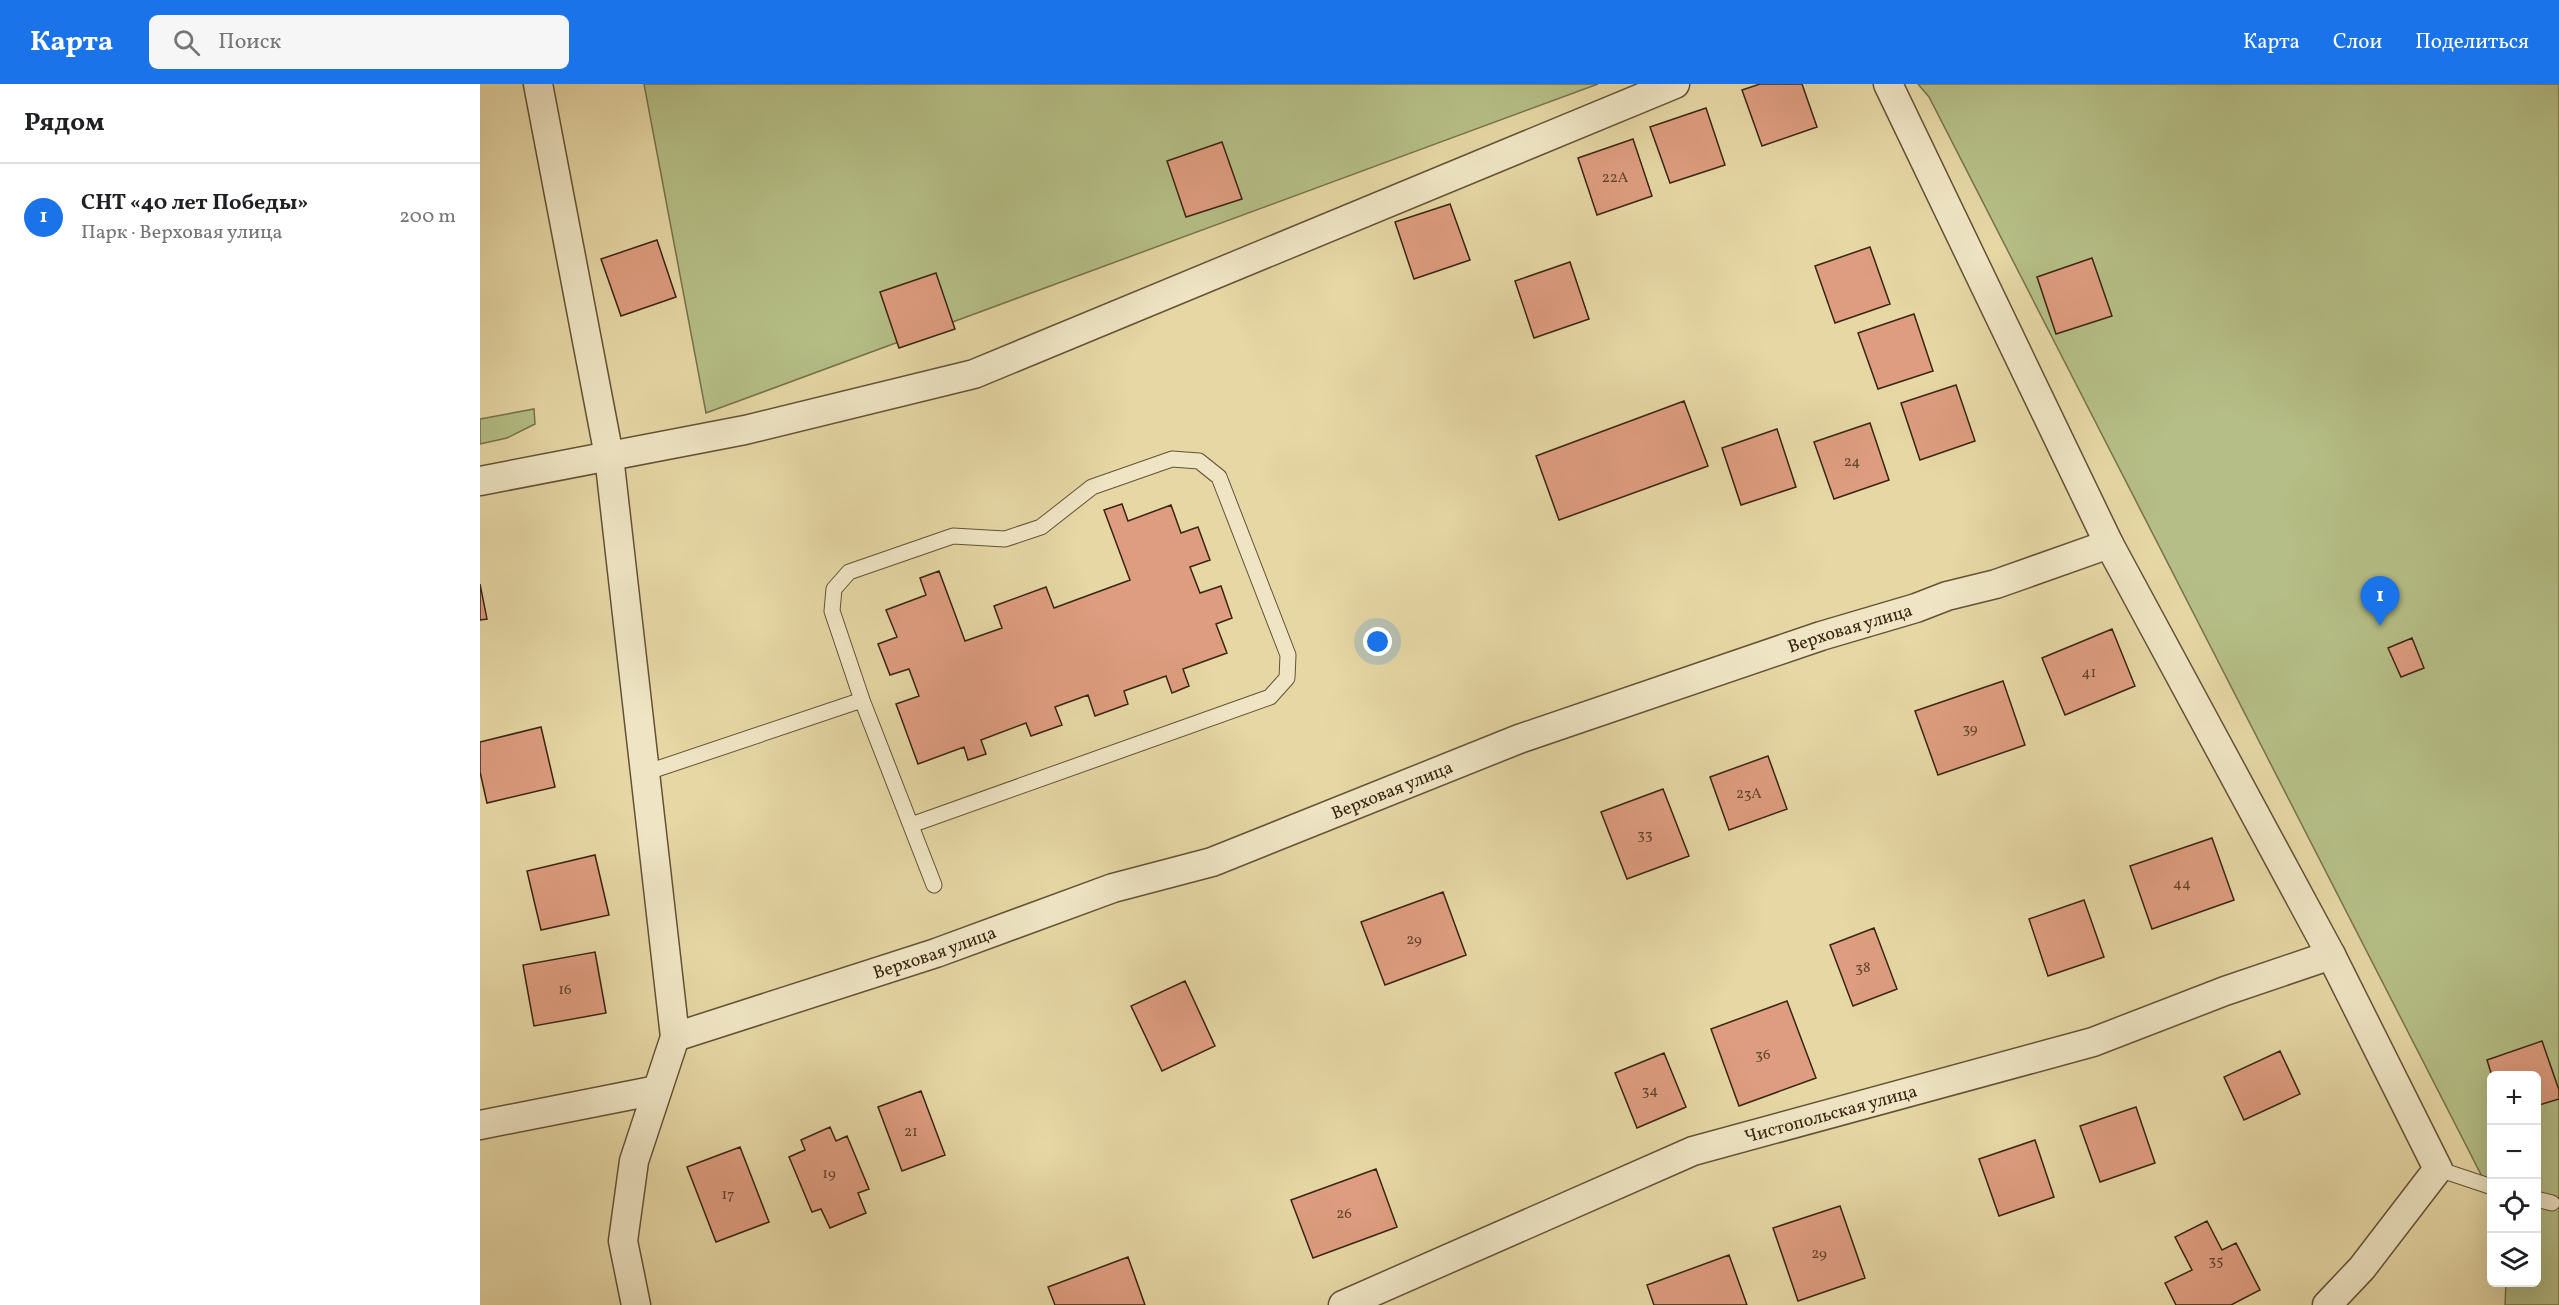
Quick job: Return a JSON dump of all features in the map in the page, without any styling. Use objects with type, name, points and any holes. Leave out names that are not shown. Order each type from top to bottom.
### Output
[{"type":"street","points":[[538,84],[609,456],[675,1037],[634,1161],[622,1241],[636,1305]]},
{"type":"street","points":[[480,481],[745,430],[974,374],[1675,84]]},
{"type":"street","points":[[1888,84],[2109,544],[2331,955],[2438,1169],[2361,1268],[2327,1305]]},
{"type":"street","name":"Верховая улица","points":[[675,1037],[936,953],[1113,888],[1212,862],[1519,739],[1821,636],[1916,608],[1947,596],[1996,584],[2109,544]]},
{"type":"street","name":"Чистопольская улица","points":[[1343,1305],[1694,1151],[2093,1042],[2225,991],[2331,955]]},
{"type":"street","points":[[480,1125],[657,1090]]},
{"type":"lane","points":[[911,825],[1270,697],[1287,678],[1288,655],[1220,477],[1199,461],[1172,459],[1092,487],[1041,527],[1005,539],[953,536],[849,572],[834,589],[832,611],[862,700],[934,885]]},
{"type":"lane","points":[[645,773],[862,700]]},
{"type":"lane","points":[[2438,1169],[2487,1185]]},
{"type":"lane","points":[[2541,1200],[2552,1203]]},
{"type":"green space","points":[[644,84],[1598,84],[706,413]]},
{"type":"green space","points":[[1918,84],[2559,84],[2559,1305],[2505,1305],[2506,1287],[2541,1287],[2541,1071],[2487,1071],[2487,1186],[1929,97]]},
{"type":"green space","points":[[534,409],[535,424],[507,438],[480,444],[480,419]]},
{"type":"building","points":[[1760,84],[1802,84],[1817,127],[1762,146],[1742,90]]},
{"type":"building","points":[[1706,108],[1725,165],[1670,183],[1650,127]]},
{"type":"building","points":[[1633,139],[1652,196],[1597,215],[1578,158]]},
{"type":"building","points":[[1222,142],[1242,199],[1186,217],[1167,161]]},
{"type":"building","points":[[1450,204],[1470,260],[1414,279],[1395,222]]},
{"type":"building","points":[[657,240],[676,297],[621,316],[601,259]]},
{"type":"building","points":[[1870,247],[1890,304],[1835,323],[1815,266]]},
{"type":"building","points":[[2092,258],[2112,316],[2056,334],[2037,277]]},
{"type":"building","points":[[1570,262],[1589,319],[1534,338],[1515,281]]},
{"type":"building","points":[[936,273],[955,329],[899,348],[880,292]]},
{"type":"building","points":[[1914,314],[1933,371],[1878,389],[1858,333]]},
{"type":"building","points":[[1956,385],[1975,441],[1920,460],[1901,403]]},
{"type":"building","points":[[1684,401],[1708,466],[1559,520],[1536,456]]},
{"type":"building","points":[[1870,423],[1889,480],[1834,499],[1814,442]]},
{"type":"building","points":[[1777,429],[1796,487],[1741,505],[1722,448]]},
{"type":"building","points":[[1122,504],[1128,521],[1171,505],[1181,533],[1198,527],[1210,560],[1190,567],[1200,593],[1221,586],[1232,618],[1216,624],[1227,653],[1183,669],[1189,686],[1172,693],[1166,676],[1124,691],[1128,704],[1095,716],[1088,695],[1055,707],[1062,725],[1031,736],[1026,723],[981,740],[986,754],[968,760],[964,747],[918,764],[896,704],[919,696],[909,669],[890,675],[878,644],[897,637],[886,610],[926,595],[920,578],[939,571],[965,641],[1002,628],[994,606],[1046,587],[1054,608],[1130,580],[1104,510]]},
{"type":"building","points":[[480,584],[487,619],[480,620]]},
{"type":"building","points":[[2112,629],[2135,686],[2065,715],[2042,658]]},
{"type":"building","points":[[2412,638],[2424,668],[2401,677],[2388,648]]},
{"type":"building","points":[[2003,681],[2025,745],[1938,775],[1915,711]]},
{"type":"building","points":[[541,727],[555,787],[487,803],[480,772],[480,742]]},
{"type":"building","points":[[1768,756],[1787,809],[1729,830],[1710,777]]},
{"type":"building","points":[[1663,789],[1689,856],[1627,879],[1601,812]]},
{"type":"building","points":[[2212,838],[2234,900],[2152,929],[2130,866]]},
{"type":"building","points":[[595,855],[609,915],[541,930],[527,871]]},
{"type":"building","points":[[1443,892],[1466,955],[1385,985],[1361,922]]},
{"type":"building","points":[[2084,900],[2104,957],[2048,976],[2029,919]]},
{"type":"building","points":[[1874,928],[1897,989],[1853,1006],[1830,945]]},
{"type":"building","points":[[595,952],[606,1013],[534,1026],[523,965]]},
{"type":"building","points":[[1185,981],[1215,1046],[1162,1071],[1131,1006]]},
{"type":"building","points":[[1787,1001],[1816,1078],[1739,1106],[1711,1029]]},
{"type":"building","points":[[2542,1041],[2559,1090],[2559,1099],[2541,1104],[2541,1071],[2490,1071],[2487,1060]]},
{"type":"building","points":[[2280,1051],[2300,1094],[2244,1120],[2224,1077]]},
{"type":"building","points":[[1664,1053],[1686,1107],[1637,1128],[1615,1073]]},
{"type":"building","points":[[921,1091],[945,1155],[902,1171],[878,1107]]},
{"type":"building","points":[[2136,1107],[2155,1163],[2100,1182],[2080,1126]]},
{"type":"building","points":[[830,1127],[836,1141],[847,1136],[869,1189],[858,1193],[866,1213],[830,1228],[821,1209],[812,1212],[789,1157],[805,1150],[801,1140]]},
{"type":"building","points":[[2035,1140],[2054,1197],[1999,1216],[1979,1159]]},
{"type":"building","points":[[740,1147],[769,1222],[716,1242],[687,1167]]},
{"type":"building","points":[[1376,1169],[1397,1227],[1313,1258],[1291,1200]]},
{"type":"building","points":[[1840,1206],[1865,1278],[1798,1301],[1773,1228]]},
{"type":"building","points":[[2207,1221],[2222,1250],[2236,1243],[2260,1290],[2231,1305],[2176,1305],[2165,1283],[2192,1270],[2175,1237]]},
{"type":"building","points":[[1729,1255],[1747,1305],[1654,1305],[1647,1285]]},
{"type":"building","points":[[1128,1257],[1145,1305],[1055,1305],[1048,1287]]},
{"type":"place","name":"СНТ «40 лет Победы»","points":[[2380,626]]}]
